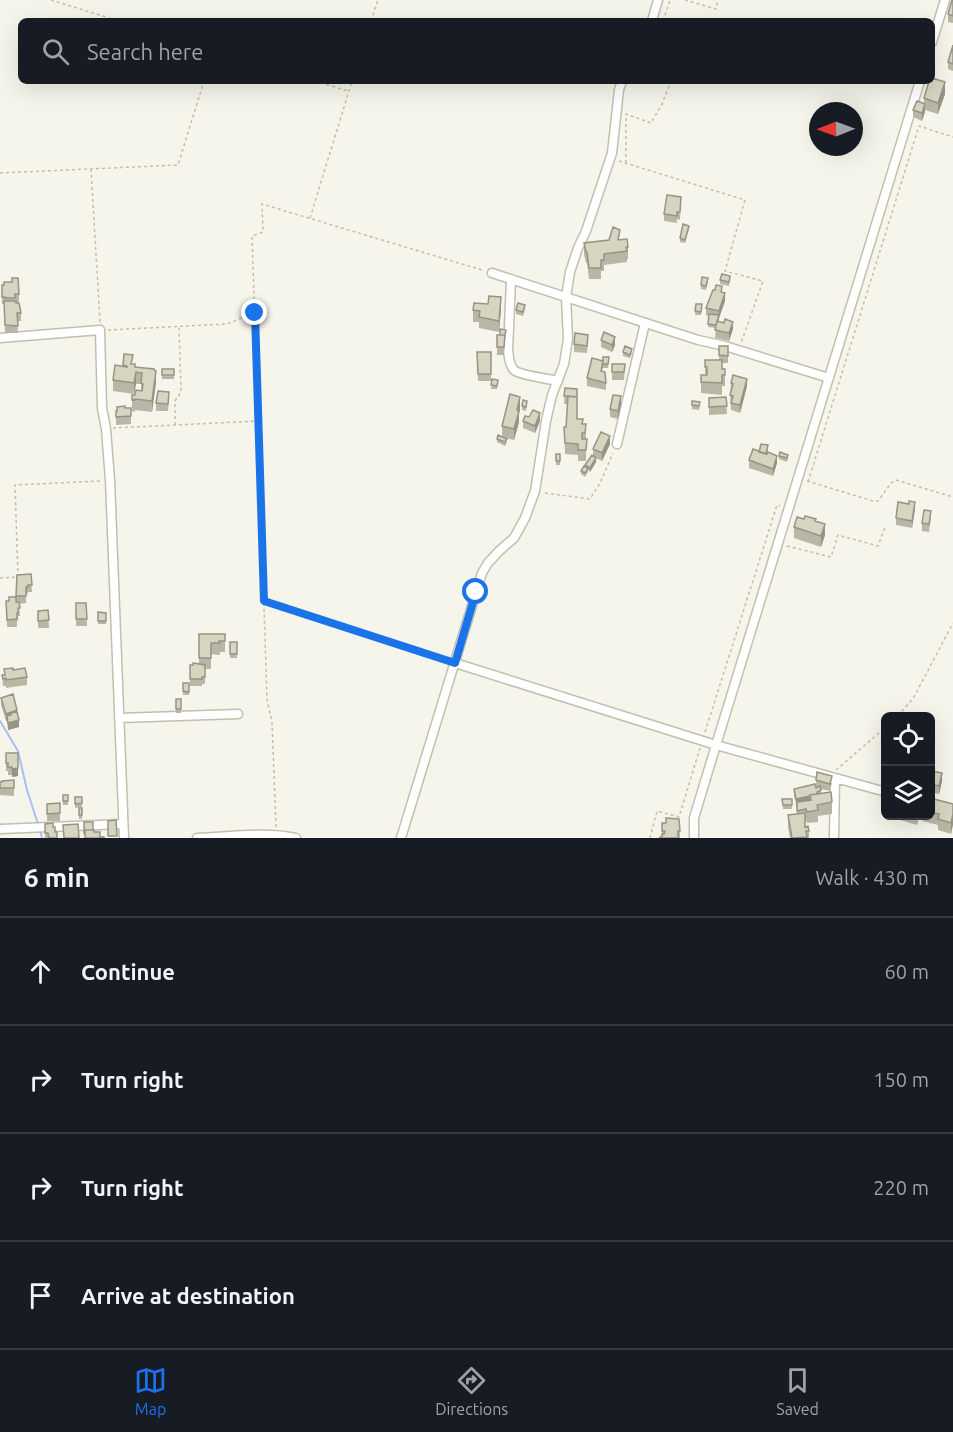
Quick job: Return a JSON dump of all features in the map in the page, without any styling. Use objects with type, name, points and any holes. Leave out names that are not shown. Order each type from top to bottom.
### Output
[{"type":"street","points":[[653,18],[658,0]]},
{"type":"street","points":[[935,32],[945,0]]},
{"type":"street","points":[[401,838],[482,573],[493,557],[514,538],[525,518],[535,491],[546,421],[564,364],[568,339],[566,297],[570,272],[610,158],[621,84]]},
{"type":"street","points":[[694,838],[694,818],[919,84]]},
{"type":"street","points":[[492,273],[698,340],[829,378]]},
{"type":"street","points":[[511,279],[508,351],[512,369],[558,381]]},
{"type":"street","points":[[617,444],[645,323]]},
{"type":"street","points":[[0,338],[100,330],[102,408],[110,480],[124,838]]},
{"type":"street","points":[[455,663],[716,745],[881,791]]},
{"type":"street","points":[[119,718],[238,714]]},
{"type":"street","points":[[832,777],[834,838]]},
{"type":"street","points":[[0,829],[123,824]]},
{"type":"street","points":[[197,838],[277,835],[296,838]]},
{"type":"path","points":[[51,0],[109,18]]},
{"type":"path","points":[[67,5],[68,0]]},
{"type":"path","points":[[372,18],[378,0]]},
{"type":"path","points":[[664,18],[670,0]]},
{"type":"path","points":[[685,0],[716,9],[718,0]]},
{"type":"path","points":[[0,173],[178,165],[203,84]]},
{"type":"path","points":[[324,84],[349,92]]},
{"type":"path","points":[[310,218],[351,84]]},
{"type":"path","points":[[626,163],[626,114],[651,123],[662,104],[669,84]]},
{"type":"path","points":[[953,137],[919,126],[808,482],[878,501],[891,483],[896,480],[953,497]]},
{"type":"path","points":[[610,158],[745,200],[725,271],[763,281],[739,351]]},
{"type":"path","points":[[91,169],[100,330],[227,324],[255,313]]},
{"type":"path","points":[[277,835],[272,722],[267,700],[252,236],[263,232],[262,204],[492,273]]},
{"type":"path","points":[[175,425],[175,401],[181,392],[179,326]]},
{"type":"path","points":[[106,429],[258,421]]},
{"type":"path","points":[[535,491],[590,499],[600,483],[617,444]]},
{"type":"path","points":[[0,578],[18,577],[15,485],[110,480]]},
{"type":"path","points":[[650,838],[657,811],[679,817],[777,505],[789,508]]},
{"type":"path","points":[[778,544],[831,557],[838,535],[878,546],[885,527]]},
{"type":"path","points":[[264,601],[455,663]]},
{"type":"path","points":[[902,712],[914,697],[953,623]]},
{"type":"path","points":[[832,777],[881,731]]},
{"type":"building","points":[[953,0],[953,16],[948,14]]},
{"type":"building","points":[[953,45],[953,64],[948,62]]},
{"type":"building","points":[[935,79],[945,82],[938,103],[924,98],[928,84],[935,84]]},
{"type":"building","points":[[917,101],[925,104],[922,113],[913,110]]},
{"type":"building","points":[[667,195],[681,197],[680,212],[677,212],[677,216],[664,214]]},
{"type":"building","points":[[683,224],[689,226],[685,240],[680,238]]},
{"type":"building","points":[[613,227],[620,230],[618,240],[627,239],[627,251],[604,254],[601,268],[589,268],[584,243],[609,240]]},
{"type":"building","points":[[722,274],[730,276],[729,282],[720,280]]},
{"type":"building","points":[[702,277],[708,278],[706,286],[701,285]]},
{"type":"building","points":[[12,278],[18,278],[19,294],[15,294],[15,298],[2,297],[2,285],[4,282],[12,282]]},
{"type":"building","points":[[716,285],[722,286],[721,292],[725,293],[719,311],[706,308]]},
{"type":"building","points":[[489,296],[501,297],[499,321],[479,317],[480,311],[473,310],[474,303],[488,304]]},
{"type":"building","points":[[4,301],[19,303],[21,313],[17,313],[18,326],[5,325]]},
{"type":"building","points":[[518,303],[525,305],[523,312],[516,310]]},
{"type":"building","points":[[696,304],[702,304],[701,312],[695,311]]},
{"type":"building","points":[[709,314],[719,315],[716,325],[708,324]]},
{"type":"building","points":[[725,319],[733,322],[729,333],[715,330],[717,321],[724,323]]},
{"type":"building","points":[[500,329],[506,330],[505,335],[500,335]]},
{"type":"building","points":[[604,332],[615,337],[612,345],[601,340]]},
{"type":"building","points":[[575,333],[588,335],[587,346],[574,344]]},
{"type":"building","points":[[497,335],[505,335],[504,347],[497,347]]},
{"type":"building","points":[[625,346],[632,349],[630,355],[623,352]]},
{"type":"building","points":[[719,346],[728,346],[728,356],[719,355]]},
{"type":"building","points":[[477,352],[491,352],[491,374],[478,374]]},
{"type":"building","points":[[124,354],[133,355],[131,364],[135,364],[135,367],[156,371],[152,401],[132,400],[132,395],[135,395],[136,390],[142,391],[142,373],[136,372],[134,383],[113,380],[115,365],[127,367],[123,365]]},
{"type":"building","points":[[603,357],[609,357],[608,364],[603,364]]},
{"type":"building","points":[[592,358],[603,361],[601,371],[605,372],[606,383],[587,378]]},
{"type":"building","points":[[705,360],[722,360],[725,375],[722,375],[722,383],[701,382],[701,375],[707,375]]},
{"type":"building","points":[[612,364],[625,364],[624,372],[612,372]]},
{"type":"building","points":[[162,369],[174,369],[174,375],[162,375]]},
{"type":"building","points":[[733,375],[747,379],[740,405],[731,403]]},
{"type":"building","points":[[492,379],[498,380],[497,386],[491,385]]},
{"type":"building","points":[[565,388],[577,389],[577,397],[564,396]]},
{"type":"building","points":[[158,391],[169,392],[168,404],[156,403]]},
{"type":"building","points":[[510,394],[520,397],[514,429],[502,426]]},
{"type":"building","points":[[613,395],[621,396],[618,411],[610,409]]},
{"type":"building","points":[[568,396],[577,397],[577,419],[583,419],[582,424],[586,424],[582,439],[587,439],[586,450],[578,450],[578,444],[565,443],[564,427],[566,427]]},
{"type":"building","points":[[726,397],[727,406],[709,407],[709,398]]},
{"type":"building","points":[[523,400],[527,401],[526,407],[522,406]]},
{"type":"building","points":[[692,401],[700,402],[699,406],[692,405]]},
{"type":"building","points":[[125,406],[125,408],[131,408],[131,416],[116,417],[117,407]]},
{"type":"building","points":[[533,410],[540,413],[535,426],[523,421],[525,416],[529,417]]},
{"type":"building","points":[[601,432],[610,436],[602,453],[593,449]]},
{"type":"building","points":[[498,435],[507,439],[505,442],[497,439]]},
{"type":"building","points":[[761,444],[768,445],[766,454],[759,452]]},
{"type":"building","points":[[753,449],[777,456],[773,469],[749,460]]},
{"type":"building","points":[[780,452],[788,455],[787,458],[779,456]]},
{"type":"building","points":[[556,454],[560,454],[560,461],[556,461]]},
{"type":"building","points":[[592,455],[596,458],[590,468],[585,465]]},
{"type":"building","points":[[584,466],[588,469],[585,473],[581,471]]},
{"type":"building","points":[[909,501],[915,502],[912,521],[896,518],[898,502],[909,504]]},
{"type":"building","points":[[924,510],[931,511],[929,524],[922,523]]},
{"type":"building","points":[[805,516],[825,524],[821,536],[794,527],[797,517],[804,519]]},
{"type":"building","points":[[31,574],[32,585],[26,587],[26,596],[16,596],[17,575]]},
{"type":"building","points":[[9,597],[16,597],[16,602],[19,602],[17,619],[7,620],[6,601],[9,601]]},
{"type":"building","points":[[76,603],[86,603],[87,619],[76,619]]},
{"type":"building","points":[[48,610],[49,620],[38,621],[38,611]]},
{"type":"building","points":[[98,612],[106,613],[106,621],[98,621]]},
{"type":"building","points":[[199,634],[225,634],[225,641],[211,643],[211,658],[199,658]]},
{"type":"building","points":[[230,642],[237,642],[237,654],[230,654]]},
{"type":"building","points":[[193,663],[205,665],[205,677],[190,679],[190,665]]},
{"type":"building","points":[[13,668],[13,670],[25,668],[27,677],[3,679],[4,669]]},
{"type":"building","points":[[183,683],[189,683],[189,692],[183,691]]},
{"type":"building","points":[[13,694],[17,710],[6,714],[1,698]]},
{"type":"building","points":[[176,699],[181,699],[181,709],[176,709]]},
{"type":"building","points":[[17,712],[19,720],[8,723],[7,716]]},
{"type":"building","points":[[6,753],[18,753],[18,768],[8,767]]},
{"type":"building","points":[[817,772],[832,776],[830,784],[816,780]]},
{"type":"building","points":[[935,772],[942,773],[939,786],[935,785]]},
{"type":"building","points":[[14,780],[14,788],[0,788],[0,782]]},
{"type":"building","points":[[815,784],[816,788],[820,786],[821,790],[817,794],[796,799],[794,789]]},
{"type":"building","points":[[831,792],[832,802],[817,805],[818,810],[797,811],[797,802],[811,800],[810,795]]},
{"type":"building","points":[[63,795],[68,795],[68,801],[63,801]]},
{"type":"building","points":[[75,797],[82,797],[82,803],[75,804]]},
{"type":"building","points":[[782,799],[792,799],[792,805],[783,805]]},
{"type":"building","points":[[935,799],[953,804],[951,823],[938,819],[939,814],[935,813]]},
{"type":"building","points":[[60,803],[60,813],[47,814],[47,804]]},
{"type":"building","points":[[805,813],[805,827],[808,826],[809,831],[806,831],[807,837],[792,838],[788,815]]},
{"type":"building","points":[[666,818],[679,819],[678,838],[660,838],[665,831],[662,831],[662,823],[666,823]]},
{"type":"building","points":[[116,820],[117,836],[108,836],[108,821]]},
{"type":"building","points":[[84,822],[93,822],[93,830],[85,830],[84,833]]},
{"type":"building","points":[[53,823],[57,838],[49,838],[48,833],[45,833],[45,824]]},
{"type":"building","points":[[78,824],[79,838],[64,838],[63,825]]},
{"type":"building","points":[[85,830],[100,832],[100,837],[104,838],[85,838]]},
{"type":"waterway","points":[[0,721],[18,751],[38,824]]},
{"type":"waterway","points":[[40,830],[42,838]]},
{"type":"route","points":[[255,313],[264,601],[455,663],[476,592]]}]
